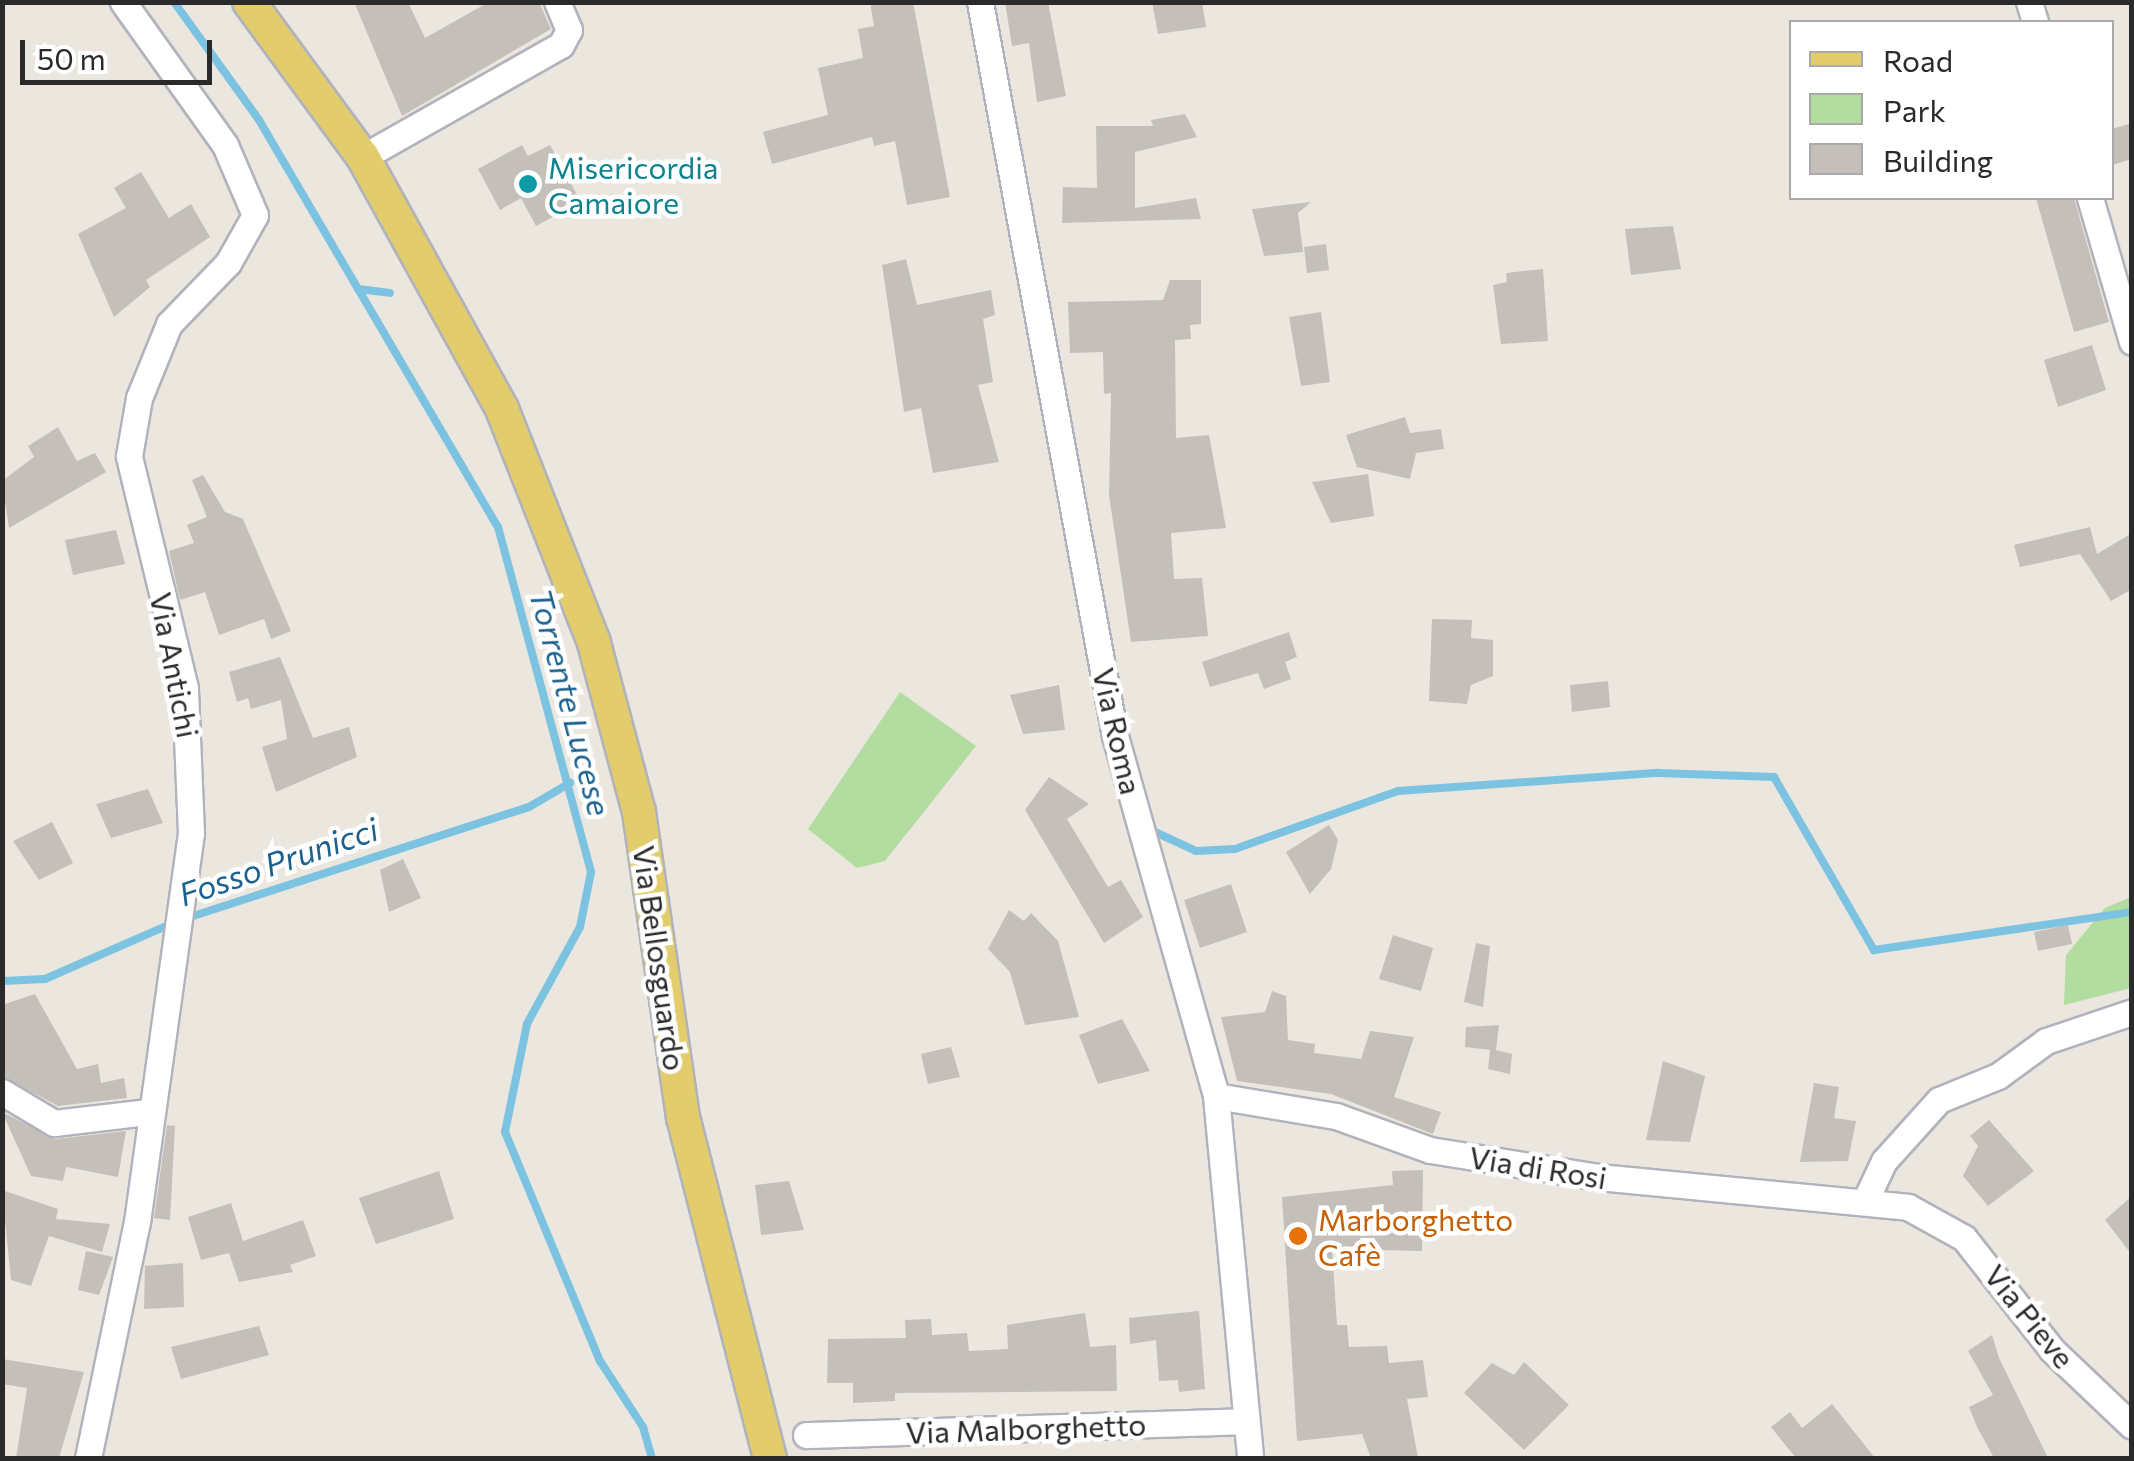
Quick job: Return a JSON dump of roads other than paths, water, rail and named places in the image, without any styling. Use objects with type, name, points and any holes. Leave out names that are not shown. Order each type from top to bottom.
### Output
[{"type":"main road","name":"Via Bellosguardo","points":[[249,2],[363,158],[502,409],[594,643],[639,812],[684,1117],[770,1458]]},
{"type":"street","name":"Via Antichi","points":[[88,1458],[137,1222],[148,1112],[180,933],[193,761],[185,688],[129,456],[139,398],[169,324],[228,263],[255,216],[225,145],[123,2]]},
{"type":"street","points":[[363,158],[561,45],[568,30],[558,2]]},
{"type":"street","name":"Via Roma","points":[[980,2],[1115,736],[1216,1096],[1250,1458]]},
{"type":"street","points":[[2091,200],[2132,342]]},
{"type":"street","points":[[1866,1199],[1884,1162],[1939,1100],[1998,1076],[2046,1041],[2132,1012]]},
{"type":"street","points":[[2,1092],[54,1123],[148,1112]]},
{"type":"street","name":"Via di Rosi","points":[[1216,1096],[1336,1116],[1430,1150],[1598,1178],[1735,1197],[1866,1199]]},
{"type":"street","name":"Via Pieve","points":[[1866,1199],[1908,1207],[1964,1238],[2052,1350],[2132,1426]]},
{"type":"street","name":"Via Malborghetto","points":[[806,1434],[1246,1421]]},
{"type":"waterway","name":"Torrente Lucese","points":[[174,2],[259,120],[498,527],[591,872],[580,927],[527,1024],[505,1132],[600,1361],[643,1427],[652,1458]]},
{"type":"waterway","points":[[358,289],[390,293]]},
{"type":"waterway","points":[[1155,832],[1196,851],[1235,849],[1398,791],[1658,773],[1774,777],[1874,950],[2132,912]]},
{"type":"waterway","name":"Fosso Prunicci","points":[[184,919],[529,807],[570,783]]},
{"type":"waterway","name":"Fosso Prunicci","points":[[2,981],[45,979],[171,924]]},
{"type":"place","name":"Misericordia Camaiore","points":[[528,184]]},
{"type":"place","name":"Marborghetto Cafè","points":[[1298,1236]]}]
